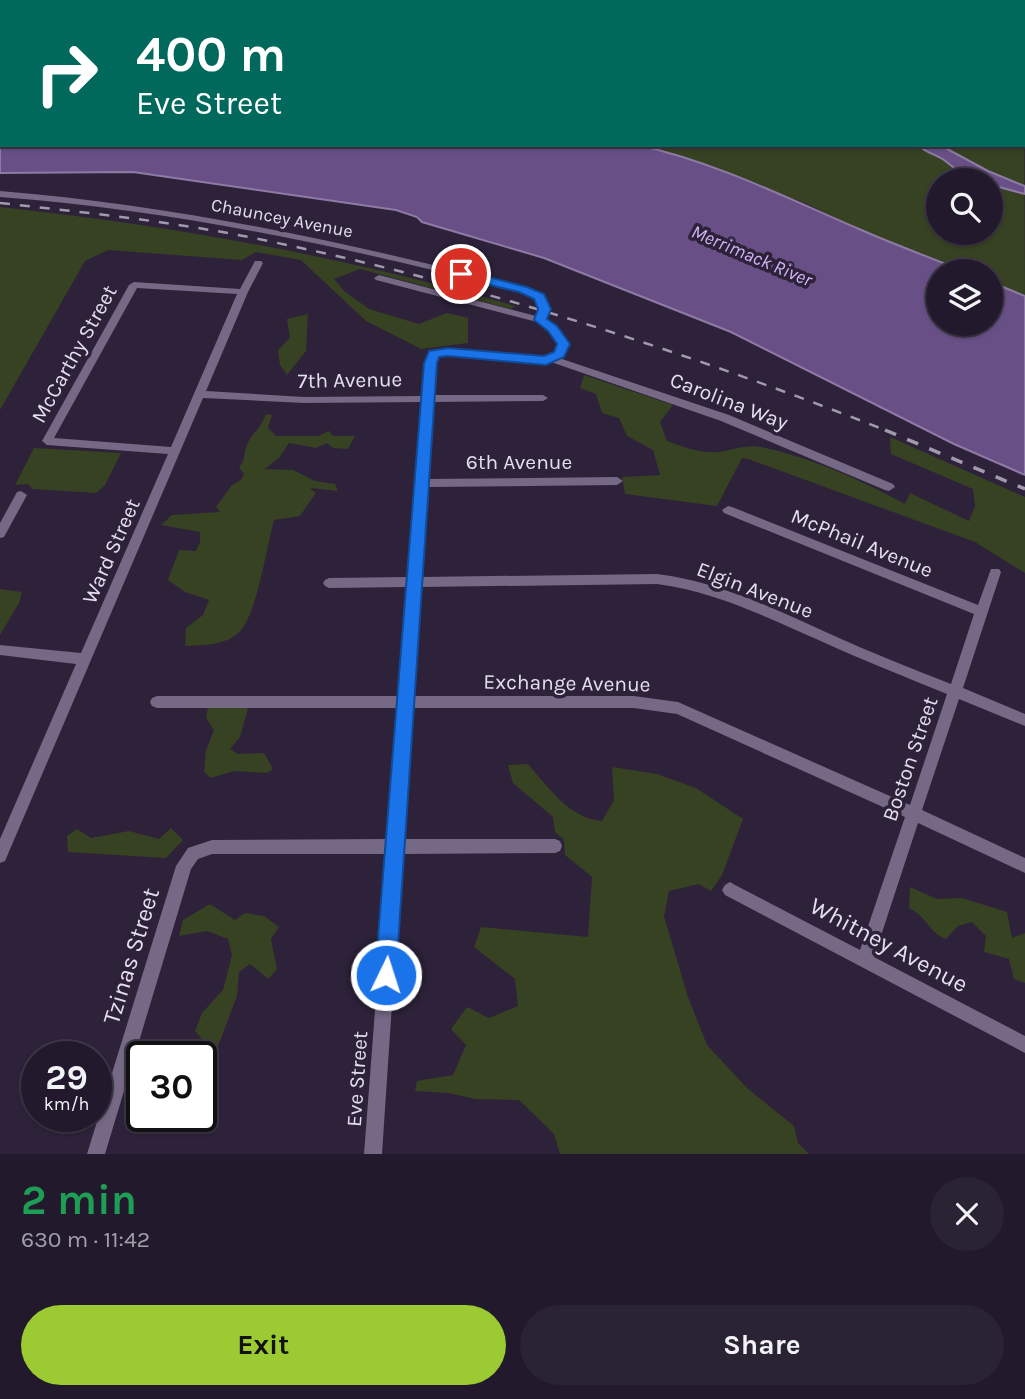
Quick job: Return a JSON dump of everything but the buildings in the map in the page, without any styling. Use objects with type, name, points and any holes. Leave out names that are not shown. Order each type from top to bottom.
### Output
[{"type":"street","name":"Chauncey Avenue","points":[[0,194],[117,205],[306,238],[523,290],[540,297],[542,314]]},
{"type":"street","name":"Ward Street","points":[[0,856],[243,292],[258,263]]},
{"type":"street","points":[[379,278],[542,314],[564,344],[559,354],[552,359]]},
{"type":"street","name":"McCarthy Street","points":[[174,451],[47,441],[134,285],[243,292]]},
{"type":"street","name":"Eve Street","points":[[373,1154],[430,363],[434,354],[448,352],[533,362],[552,359]]},
{"type":"street","name":"Carolina Way","points":[[552,359],[725,418],[889,487]]},
{"type":"street","name":"7th Avenue","points":[[199,394],[304,400],[543,398]]},
{"type":"street","name":"6th Avenue","points":[[421,482],[617,481]]},
{"type":"street","points":[[0,534],[21,495]]},
{"type":"street","name":"McPhail Avenue","points":[[728,510],[982,612]]},
{"type":"street","name":"Boston Street","points":[[865,959],[995,572]]},
{"type":"street","name":"Elgin Avenue","points":[[329,583],[657,579],[691,583],[731,597],[1025,720]]},
{"type":"street","points":[[0,650],[85,659]]},
{"type":"street","name":"Exchange Avenue","points":[[157,702],[634,702],[678,708],[914,813],[1025,866]]},
{"type":"street","points":[[192,853],[212,846],[555,846]]},
{"type":"street","name":"Tzinas Street","points":[[96,1154],[184,866],[192,853]]},
{"type":"street","name":"Whitney Avenue","points":[[730,890],[1025,1045]]},
{"type":"green space","points":[[644,147],[1024,147],[1025,296],[1003,287],[1003,259],[933,259],[807,204],[720,171]]},
{"type":"green space","points":[[0,207],[131,224],[260,245],[452,288],[515,306],[511,309],[360,269],[334,279],[344,291],[369,309],[419,324],[447,313],[468,318],[468,343],[421,349],[366,321],[301,260],[256,252],[242,260],[108,250],[85,261],[0,410]]},
{"type":"green space","points":[[308,314],[306,351],[287,375],[280,365],[278,350],[290,338],[287,319]]},
{"type":"green space","points":[[584,375],[673,405],[660,422],[667,441],[693,449],[719,452],[755,446],[779,451],[835,470],[905,504],[910,493],[969,521],[975,506],[973,489],[891,454],[890,437],[1025,497],[1025,573],[975,542],[748,459],[742,458],[717,506],[625,494],[622,477],[660,475],[653,450],[627,436],[619,418],[602,413],[596,394],[580,388]]},
{"type":"green space","points":[[266,414],[272,415],[268,428],[276,436],[318,436],[329,431],[333,436],[355,436],[348,449],[333,448],[327,443],[316,448],[289,443],[279,458],[265,469],[293,470],[315,481],[335,484],[338,491],[310,488],[316,493],[300,516],[274,520],[257,594],[241,630],[222,642],[185,646],[186,628],[203,615],[209,600],[185,592],[168,580],[179,550],[196,551],[200,532],[161,525],[172,515],[220,512],[216,507],[232,485],[241,480],[244,474],[239,467],[247,445]]},
{"type":"green space","points":[[34,448],[121,453],[105,485],[96,493],[32,489],[28,484],[15,485]]},
{"type":"green space","points":[[0,589],[22,592],[19,603],[0,635]]},
{"type":"green space","points":[[208,708],[248,708],[240,737],[230,749],[238,754],[264,753],[273,769],[267,773],[234,771],[211,778],[204,772],[206,750],[214,730],[206,718]]},
{"type":"green space","points":[[528,764],[570,808],[590,819],[602,821],[614,800],[612,767],[657,774],[696,788],[743,819],[722,875],[711,891],[699,884],[669,891],[664,916],[688,997],[707,1045],[747,1088],[794,1126],[798,1143],[809,1154],[560,1154],[554,1134],[519,1100],[475,1099],[449,1093],[415,1091],[417,1081],[453,1075],[466,1045],[451,1029],[467,1007],[489,1018],[518,1006],[515,979],[474,947],[481,927],[588,937],[592,877],[565,855],[564,840],[555,832],[553,817],[513,783],[508,765]]},
{"type":"green space","points":[[171,828],[183,840],[166,858],[68,852],[67,836],[77,829],[91,838],[129,831],[159,839]]},
{"type":"green space","points":[[910,887],[937,899],[962,898],[1007,912],[1012,938],[1025,933],[1025,983],[1014,979],[1009,959],[984,952],[986,936],[972,922],[958,926],[946,939],[935,932],[921,916],[909,908]]},
{"type":"green space","points":[[210,904],[235,920],[245,913],[264,916],[279,927],[271,939],[277,969],[268,979],[250,964],[239,972],[237,996],[217,1049],[217,1041],[204,1041],[195,1031],[202,1013],[223,990],[232,955],[228,939],[207,931],[179,936],[183,920]]},
{"type":"water","name":"Merrimack River","points":[[0,147],[646,147],[695,161],[933,259],[926,259],[926,336],[1003,336],[1003,287],[1025,296],[1025,475],[954,444],[731,332],[544,258],[422,222],[417,217],[396,210],[133,172],[0,173]]},
{"type":"water","points":[[920,147],[944,147],[982,168],[955,168]]},
{"type":"water","points":[[1003,177],[1025,186],[1025,194],[1003,188]]},
{"type":"railway","points":[[0,203],[201,228],[426,278],[660,348],[887,431]]},
{"type":"railway","points":[[887,431],[1025,489]]},
{"type":"route","points":[[386,975],[430,363],[434,354],[448,352],[533,362],[546,361],[559,354],[564,344],[553,328],[540,320],[544,309],[540,297],[461,274]]}]
